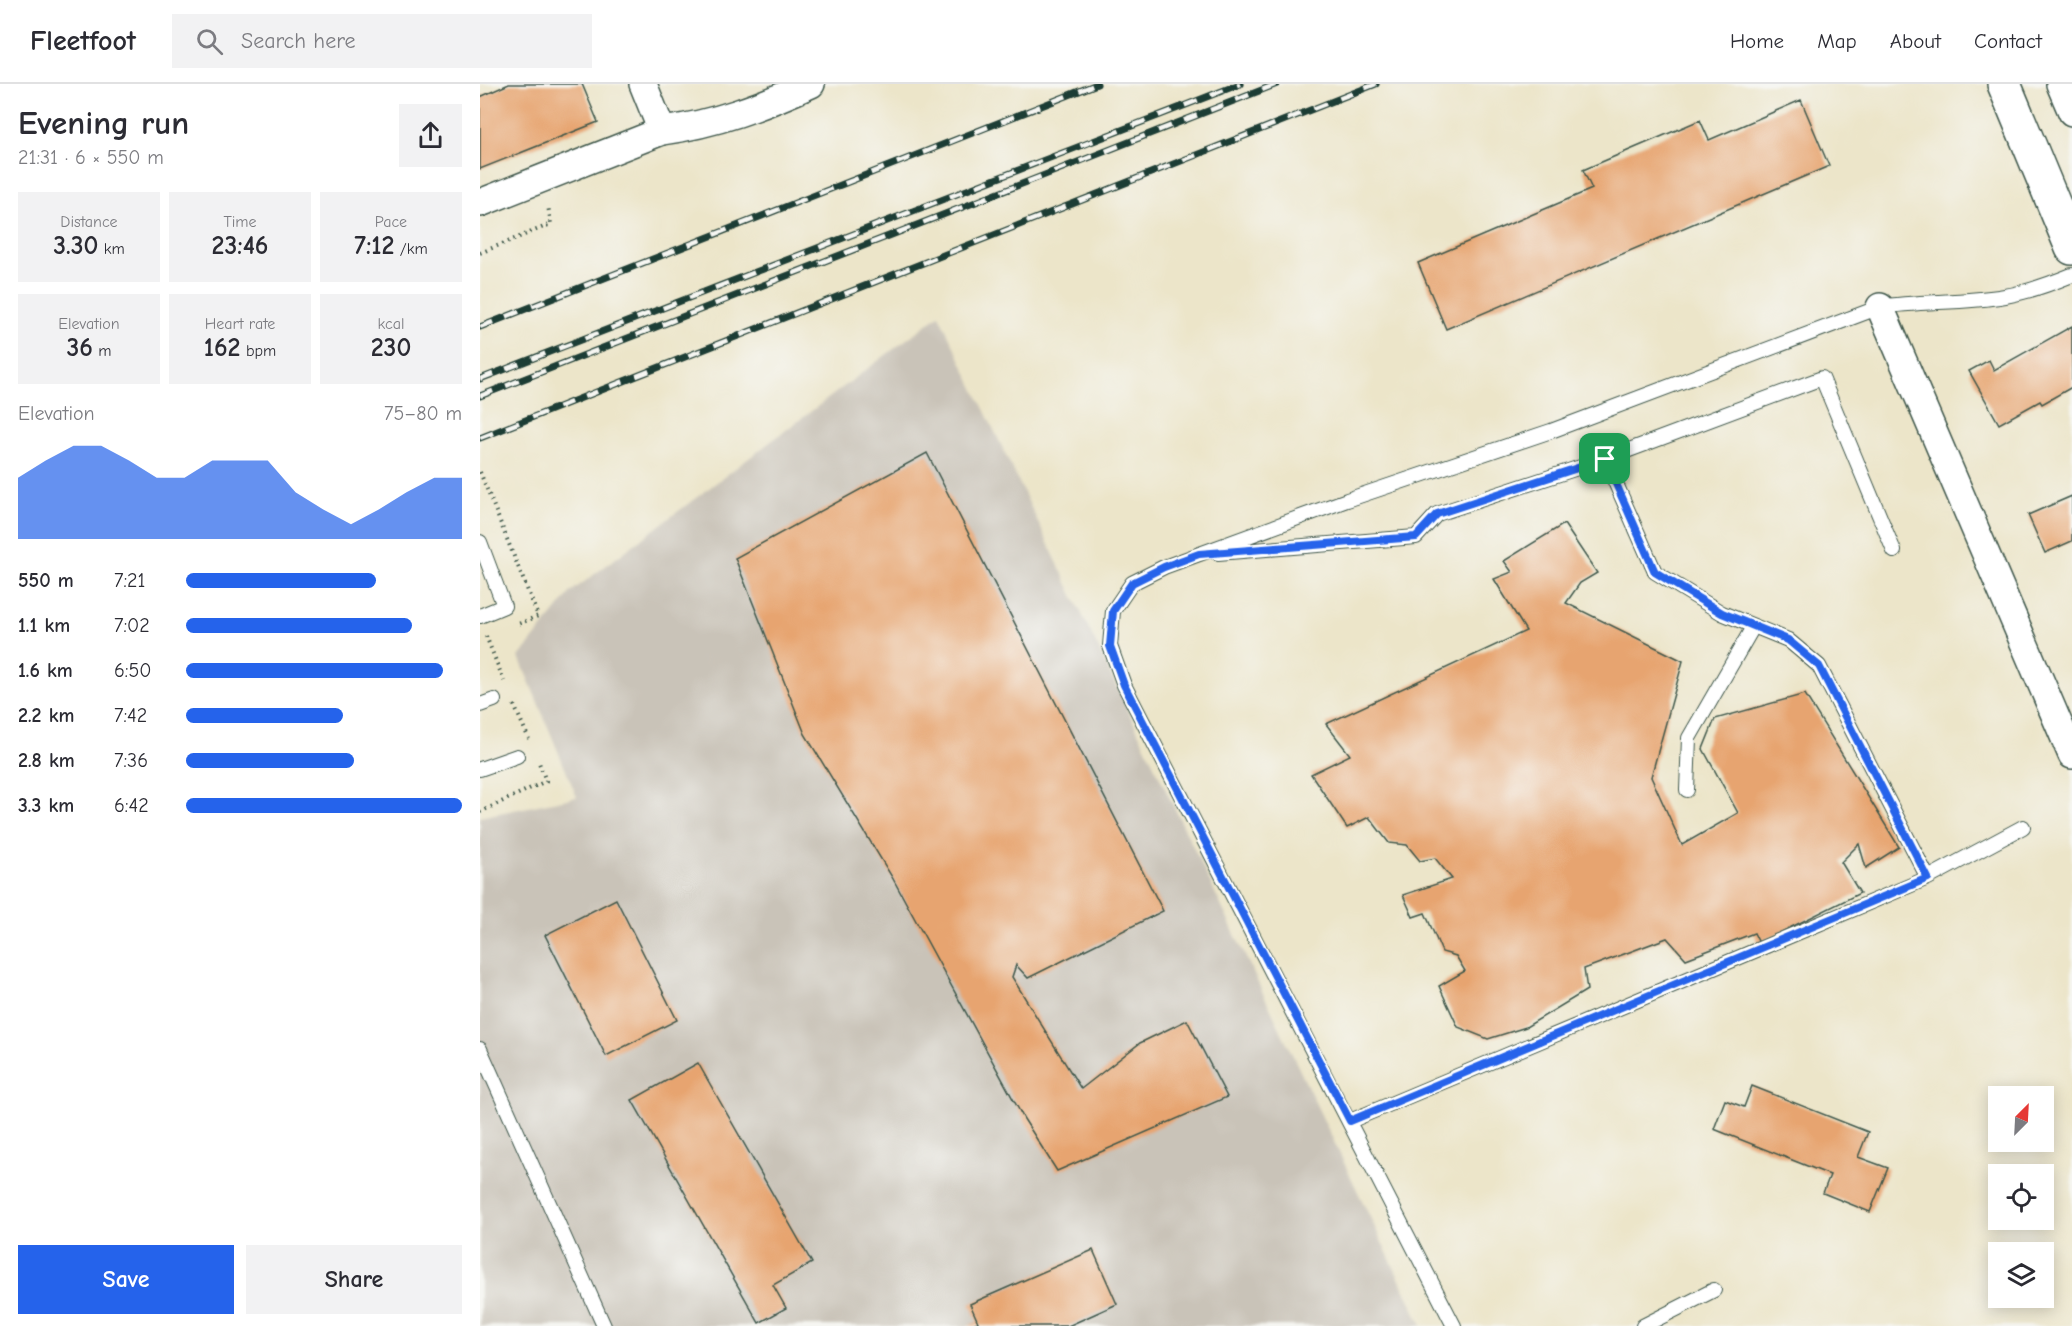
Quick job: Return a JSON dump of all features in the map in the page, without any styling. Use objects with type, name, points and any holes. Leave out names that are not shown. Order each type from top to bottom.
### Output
[{"type":"main road","points":[[2004,84],[2065,224]]},
{"type":"street","points":[[643,84],[662,131]]},
{"type":"street","points":[[480,203],[662,131],[687,128],[750,111],[811,84]]},
{"type":"street","points":[[2060,84],[2072,112]]},
{"type":"street","points":[[1880,308],[2072,755]]},
{"type":"lane","points":[[1454,1326],[1124,685],[1110,646],[1113,611],[1132,583],[1164,567],[1347,500],[1541,435],[1880,308],[1911,302],[2006,296],[2044,286],[2072,275]]},
{"type":"lane","points":[[1199,554],[1416,537],[1437,514],[1605,459],[1822,378],[1894,551]]},
{"type":"lane","points":[[1605,459],[1655,572],[1722,613],[1788,640],[1819,666],[1928,878]]},
{"type":"lane","points":[[480,542],[504,606],[480,616]]},
{"type":"lane","points":[[1687,790],[1689,738],[1753,627]]},
{"type":"lane","points":[[480,705],[494,700]]},
{"type":"lane","points":[[480,769],[517,756]]},
{"type":"lane","points":[[1350,1121],[1928,878],[2023,828]]},
{"type":"lane","points":[[480,1049],[604,1326]]},
{"type":"lane","points":[[1643,1326],[1714,1290]]},
{"type":"path","points":[[480,253],[541,230]]},
{"type":"path","points":[[480,472],[538,616],[506,628]]},
{"type":"path","points":[[496,633],[485,637],[507,688]]},
{"type":"path","points":[[480,812],[546,780],[512,698]]},
{"type":"shaded area","points":[[939,315],[1422,1326],[480,1326],[480,817],[577,797],[519,657],[571,592]]},
{"type":"building","points":[[509,84],[582,84],[598,122],[480,169],[480,97]]},
{"type":"building","points":[[1801,100],[1829,166],[1446,329],[1418,263],[1592,189],[1583,170],[1700,120],[1709,140]]},
{"type":"building","points":[[2072,326],[2072,387],[2042,404],[2040,401],[1999,424],[1969,371],[1989,360],[1994,370]]},
{"type":"building","points":[[927,453],[1163,911],[1028,978],[1016,965],[1012,977],[1081,1089],[1140,1043],[1187,1020],[1227,1097],[1057,1171],[1024,1119],[892,877],[805,734],[735,558]]},
{"type":"building","points":[[2072,496],[2072,541],[2045,553],[2028,515]]},
{"type":"building","points":[[1564,524],[1597,573],[1580,583],[1566,603],[1683,661],[1651,777],[1682,845],[1738,813],[1703,749],[1715,719],[1805,694],[1899,847],[1866,868],[1859,844],[1841,862],[1860,893],[1759,943],[1754,933],[1686,959],[1667,938],[1584,969],[1587,990],[1526,1027],[1488,1039],[1458,1027],[1439,986],[1465,971],[1456,956],[1442,952],[1425,913],[1413,917],[1403,895],[1452,879],[1435,858],[1420,861],[1407,845],[1389,843],[1369,817],[1347,828],[1311,774],[1350,755],[1326,724],[1526,631],[1494,579],[1512,572],[1504,561]]},
{"type":"building","points":[[616,899],[677,1020],[606,1056],[545,935]]},
{"type":"building","points":[[698,1063],[812,1263],[773,1285],[786,1308],[759,1323],[632,1100]]},
{"type":"building","points":[[1752,1086],[1868,1132],[1858,1157],[1888,1168],[1870,1212],[1823,1193],[1830,1175],[1714,1129],[1725,1100],[1744,1107]]},
{"type":"building","points":[[1093,1250],[1117,1304],[1068,1326],[968,1326],[978,1322],[970,1304]]},
{"type":"railway","points":[[480,327],[1097,84]]},
{"type":"railway","points":[[480,379],[1240,84]]},
{"type":"railway","points":[[480,396],[1277,84]]},
{"type":"railway","points":[[480,438],[1376,84]]},
{"type":"route","points":[[1605,459],[1655,572],[1722,613],[1788,640],[1819,666],[1928,878],[1350,1121],[1124,685],[1110,646],[1113,611],[1132,583],[1164,567],[1199,554],[1416,537],[1437,514],[1605,459]]}]
